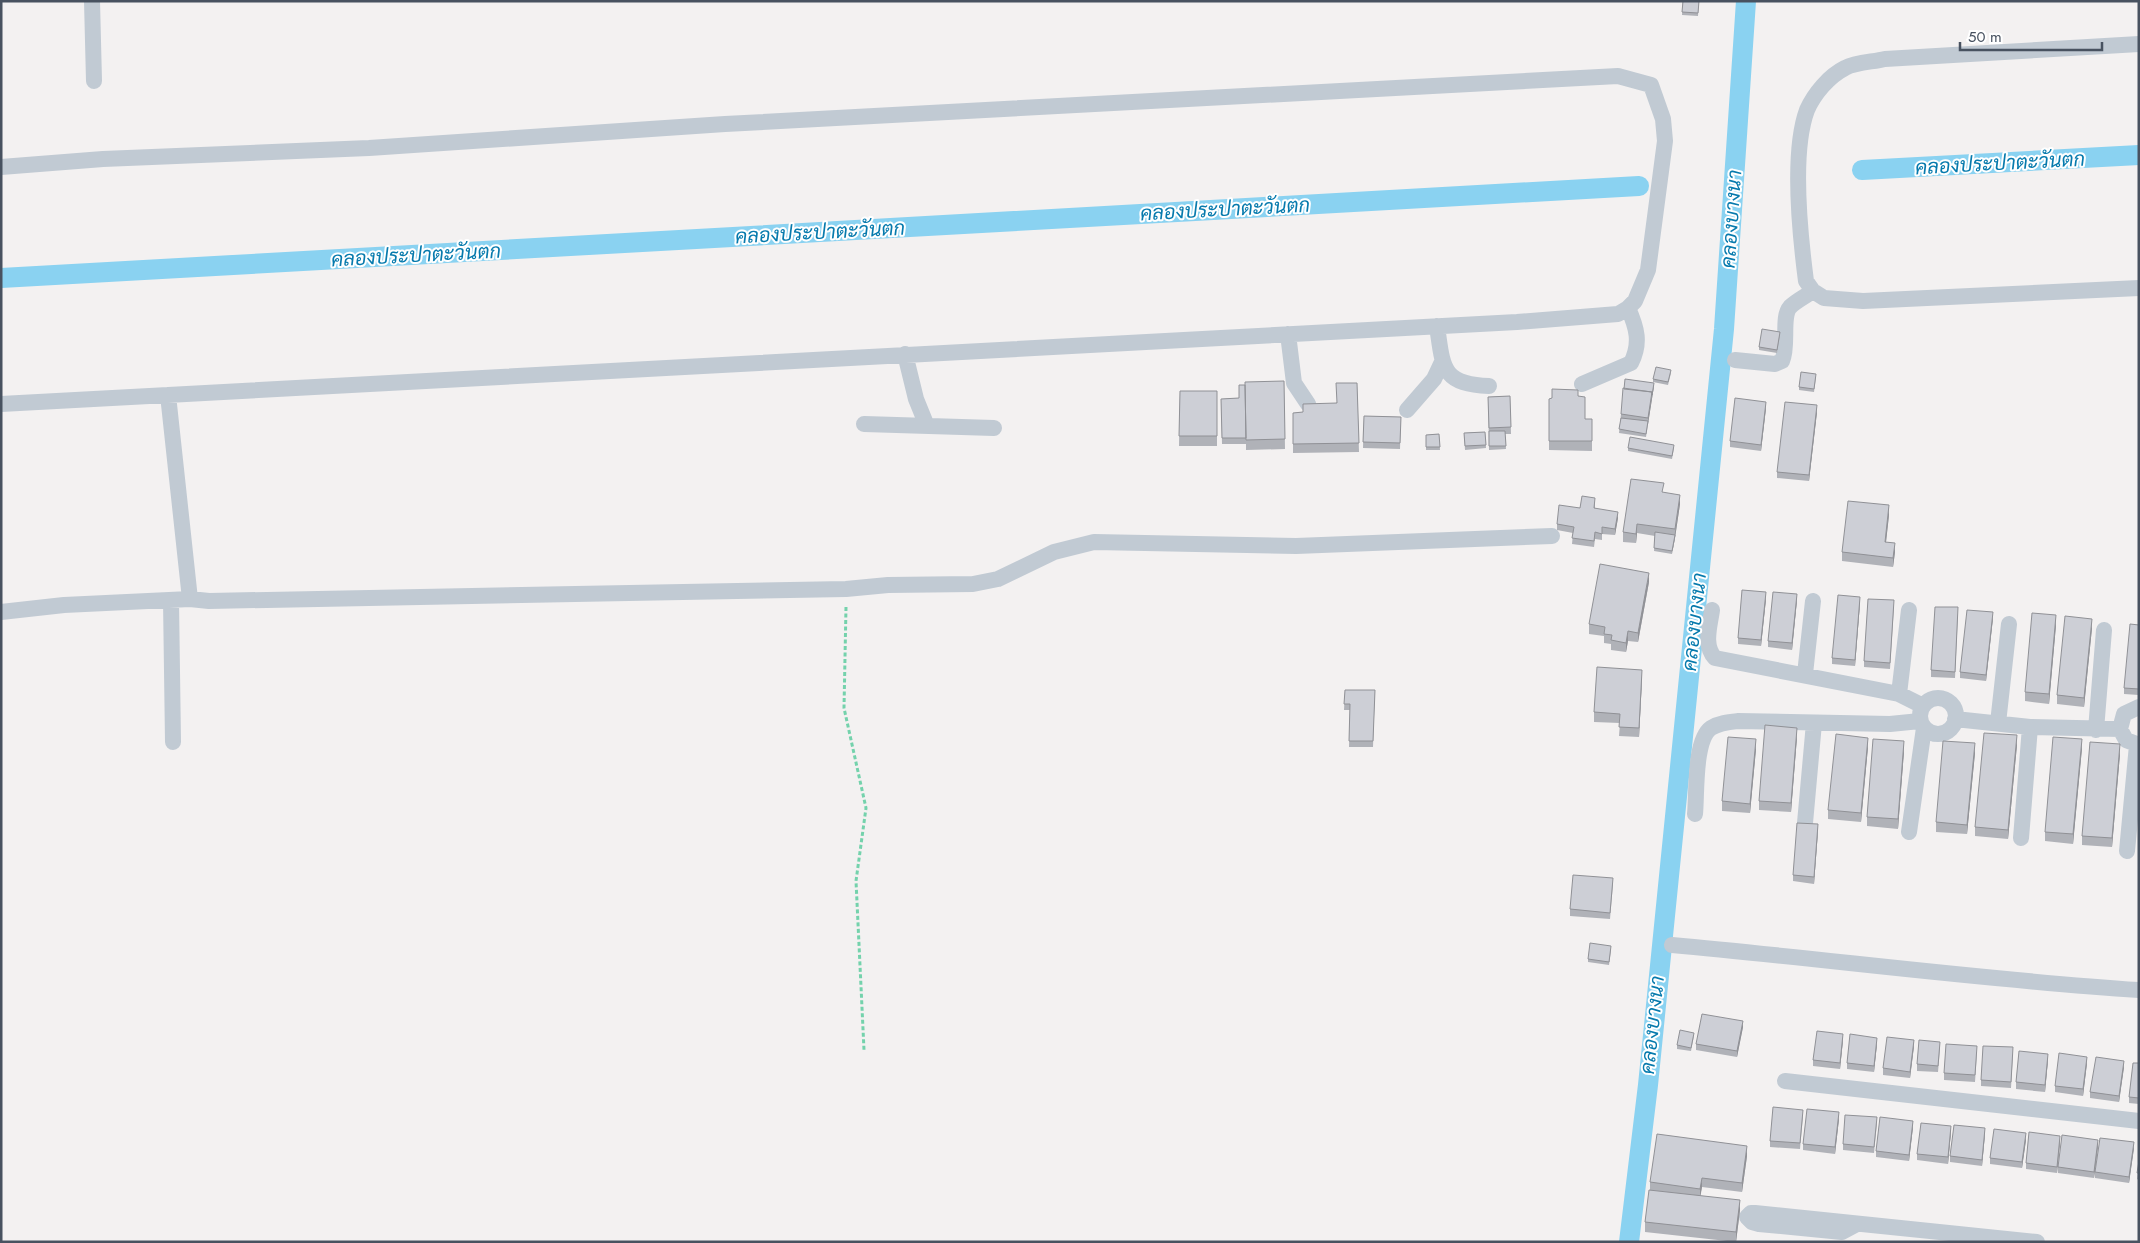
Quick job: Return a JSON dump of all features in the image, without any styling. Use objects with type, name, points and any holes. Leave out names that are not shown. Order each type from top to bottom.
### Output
[{"type":"street","points":[[92,1],[94,81]]},
{"type":"street","points":[[2139,44],[1886,59],[1846,68],[1830,79],[1815,96],[1807,111],[1799,157],[1803,256],[1806,281],[1813,291],[1824,298],[1863,301],[2139,288]]},
{"type":"street","points":[[1,167],[103,159],[369,148],[725,124],[1618,76],[1651,84],[1663,119],[1664,141],[1648,270],[1642,287],[1628,308],[1618,314],[1517,322],[1,404]]},
{"type":"street","points":[[1734,360],[1775,364],[1782,361],[1786,352],[1786,318],[1788,308],[1813,291]]},
{"type":"street","points":[[1582,384],[1631,363],[1638,342],[1636,326],[1628,308]]},
{"type":"street","points":[[1437,326],[1442,362],[1449,375],[1459,383],[1489,386]]},
{"type":"street","points":[[1288,334],[1294,383],[1308,404]]},
{"type":"street","points":[[905,354],[916,399],[927,426]]},
{"type":"street","points":[[1407,410],[1434,379],[1442,362]]},
{"type":"street","points":[[168,395],[190,599]]},
{"type":"street","points":[[864,424],[994,428]]},
{"type":"street","points":[[1,612],[64,605],[190,599],[208,601],[846,589],[888,585],[973,584],[998,579],[1054,552],[1094,542],[1296,546],[1552,536]]},
{"type":"street","points":[[171,600],[173,742]]},
{"type":"street","points":[[1805,674],[1813,601]]},
{"type":"street","points":[[1712,610],[1708,644],[1710,652],[1715,658],[1766,670],[1805,674],[1899,694],[1922,719],[1931,733],[1946,732],[1955,719],[1951,704],[1944,699],[1929,700],[1922,719],[1909,832]]},
{"type":"street","points":[[1899,694],[1909,610]]},
{"type":"street","points":[[1998,724],[2009,624]]},
{"type":"street","points":[[2096,730],[2104,630]]},
{"type":"street","points":[[2127,851],[2138,745],[2126,740],[2120,729],[2124,714],[2139,707]]},
{"type":"street","points":[[1695,814],[1702,738],[1711,728],[1738,721],[1890,724],[1922,719]]},
{"type":"street","points":[[1955,719],[2030,727],[2096,730],[2120,729]]},
{"type":"street","points":[[1805,823],[1814,723]]},
{"type":"street","points":[[2021,838],[2030,727]]},
{"type":"street","points":[[1672,945],[1851,962],[2022,982],[2139,990]]},
{"type":"street","points":[[1785,1081],[2139,1121]]},
{"type":"street","points":[[1858,1224],[1842,1232],[1752,1222],[1747,1218],[1751,1213],[1755,1213],[2037,1242]]},
{"type":"path","points":[[846,589],[844,708],[866,808],[856,881],[864,1050]]},
{"type":"building","points":[[1683,1],[1699,1],[1698,13],[1682,12]]},
{"type":"building","points":[[1762,329],[1780,332],[1777,350],[1759,347]]},
{"type":"building","points":[[1656,367],[1671,370],[1668,382],[1653,379]]},
{"type":"building","points":[[1801,372],[1816,374],[1814,389],[1799,387]]},
{"type":"building","points":[[1625,379],[1654,383],[1652,395],[1652,392],[1624,389]]},
{"type":"building","points":[[1284,381],[1285,439],[1246,440],[1245,382]]},
{"type":"building","points":[[1336,383],[1357,383],[1359,443],[1293,444],[1293,413],[1303,412],[1303,404],[1337,403]]},
{"type":"building","points":[[1239,385],[1245,385],[1246,438],[1222,438],[1221,399],[1239,398]]},
{"type":"building","points":[[1623,388],[1652,392],[1648,418],[1621,414]]},
{"type":"building","points":[[1552,389],[1578,390],[1578,396],[1585,397],[1585,419],[1592,419],[1592,441],[1549,441],[1549,399],[1552,398]]},
{"type":"building","points":[[1180,391],[1217,391],[1217,436],[1179,436]]},
{"type":"building","points":[[1510,396],[1511,427],[1489,428],[1488,397]]},
{"type":"building","points":[[1735,398],[1766,402],[1761,445],[1730,441]]},
{"type":"building","points":[[1785,402],[1817,405],[1809,475],[1777,472]]},
{"type":"building","points":[[1364,416],[1401,417],[1400,443],[1363,442]]},
{"type":"building","points":[[1621,418],[1648,421],[1646,434],[1619,429]]},
{"type":"building","points":[[1489,431],[1505,431],[1506,446],[1489,446]]},
{"type":"building","points":[[1485,432],[1486,445],[1465,446],[1464,433]]},
{"type":"building","points":[[1439,434],[1440,447],[1426,447],[1426,435]]},
{"type":"building","points":[[1630,437],[1674,445],[1672,456],[1628,448]]},
{"type":"building","points":[[1631,479],[1664,483],[1662,492],[1680,495],[1675,529],[1637,524],[1636,534],[1623,532]]},
{"type":"building","points":[[1582,496],[1595,498],[1594,508],[1618,512],[1615,529],[1602,527],[1602,534],[1595,532],[1594,541],[1572,538],[1574,527],[1557,524],[1559,505],[1580,508]]},
{"type":"building","points":[[1848,501],[1889,505],[1885,542],[1895,543],[1893,558],[1842,552]]},
{"type":"building","points":[[1655,532],[1675,535],[1672,551],[1654,548]]},
{"type":"building","points":[[1600,564],[1649,573],[1638,633],[1628,631],[1626,643],[1611,640],[1612,635],[1604,634],[1605,627],[1589,624]]},
{"type":"building","points":[[1742,590],[1766,592],[1761,640],[1738,638]]},
{"type":"building","points":[[1773,592],[1797,594],[1792,643],[1768,641]]},
{"type":"building","points":[[1838,595],[1860,597],[1855,660],[1832,658]]},
{"type":"building","points":[[1868,599],[1894,600],[1890,663],[1864,661]]},
{"type":"building","points":[[1935,607],[1958,607],[1955,672],[1931,670]]},
{"type":"building","points":[[1967,610],[1993,612],[1986,675],[1960,672]]},
{"type":"building","points":[[2032,613],[2056,615],[2049,694],[2025,692]]},
{"type":"building","points":[[2065,616],[2092,619],[2084,698],[2057,695]]},
{"type":"building","points":[[2130,624],[2139,625],[2139,689],[2124,688]]},
{"type":"building","points":[[1597,667],[1642,670],[1639,728],[1619,727],[1620,714],[1594,712]]},
{"type":"building","points":[[1345,690],[1375,690],[1373,741],[1349,741],[1350,704],[1344,704]]},
{"type":"building","points":[[1765,725],[1797,728],[1791,803],[1759,801]]},
{"type":"building","points":[[1984,733],[2017,735],[2008,830],[1975,827]]},
{"type":"building","points":[[1836,734],[1868,738],[1861,813],[1828,810]]},
{"type":"building","points":[[1728,737],[1756,739],[1750,804],[1722,801]]},
{"type":"building","points":[[2053,737],[2082,739],[2073,834],[2045,832]]},
{"type":"building","points":[[1873,739],[1904,741],[1898,819],[1867,817]]},
{"type":"building","points":[[1943,741],[1975,743],[1967,825],[1936,822]]},
{"type":"building","points":[[2090,742],[2120,744],[2112,838],[2082,836]]},
{"type":"building","points":[[1797,823],[1818,824],[1814,877],[1793,875]]},
{"type":"building","points":[[1573,875],[1613,878],[1610,913],[1570,909]]},
{"type":"building","points":[[1590,943],[1611,946],[1609,962],[1588,959]]},
{"type":"building","points":[[1702,1014],[1743,1021],[1737,1051],[1696,1044]]},
{"type":"building","points":[[1680,1030],[1694,1033],[1691,1048],[1677,1045]]},
{"type":"building","points":[[1817,1031],[1843,1034],[1840,1063],[1813,1060]]},
{"type":"building","points":[[1850,1034],[1877,1038],[1874,1066],[1847,1063]]},
{"type":"building","points":[[1887,1037],[1914,1040],[1910,1072],[1883,1068]]},
{"type":"building","points":[[1919,1040],[1940,1042],[1938,1066],[1917,1064]]},
{"type":"building","points":[[1946,1044],[1977,1046],[1975,1075],[1944,1073]]},
{"type":"building","points":[[1983,1046],[2013,1047],[2011,1082],[1981,1080]]},
{"type":"building","points":[[2019,1051],[2048,1054],[2045,1085],[2016,1082]]},
{"type":"building","points":[[2059,1053],[2087,1057],[2083,1089],[2055,1086]]},
{"type":"building","points":[[2096,1057],[2124,1061],[2119,1096],[2090,1092]]},
{"type":"building","points":[[2133,1063],[2139,1063],[2139,1098],[2129,1097]]},
{"type":"building","points":[[1773,1107],[1803,1110],[1800,1143],[1770,1141]]},
{"type":"building","points":[[1807,1109],[1839,1112],[1835,1147],[1803,1144]]},
{"type":"building","points":[[1845,1115],[1877,1117],[1874,1147],[1843,1144]]},
{"type":"building","points":[[1880,1117],[1913,1121],[1909,1155],[1876,1151]]},
{"type":"building","points":[[1921,1123],[1951,1126],[1948,1157],[1917,1154]]},
{"type":"building","points":[[1954,1125],[1985,1128],[1982,1160],[1950,1156]]},
{"type":"building","points":[[1994,1129],[2026,1133],[2022,1162],[1990,1158]]},
{"type":"building","points":[[2029,1132],[2060,1136],[2057,1167],[2026,1163]]},
{"type":"building","points":[[1657,1134],[1747,1146],[1742,1183],[1702,1178],[1700,1189],[1650,1182]]},
{"type":"building","points":[[2062,1135],[2098,1140],[2094,1172],[2058,1167]]},
{"type":"building","points":[[2100,1138],[2134,1142],[2129,1177],[2095,1172]]},
{"type":"building","points":[[1649,1190],[1740,1200],[1736,1232],[1645,1222]]},
{"type":"waterway","name":"คลองบางนา","points":[[1629,1242],[1648,1085],[1724,329],[1746,1]]},
{"type":"waterway","name":"คลองประปาตะวันตก","points":[[1862,170],[2139,155]]},
{"type":"waterway","name":"คลองประปาตะวันตก","points":[[1,278],[1639,186]]}]
